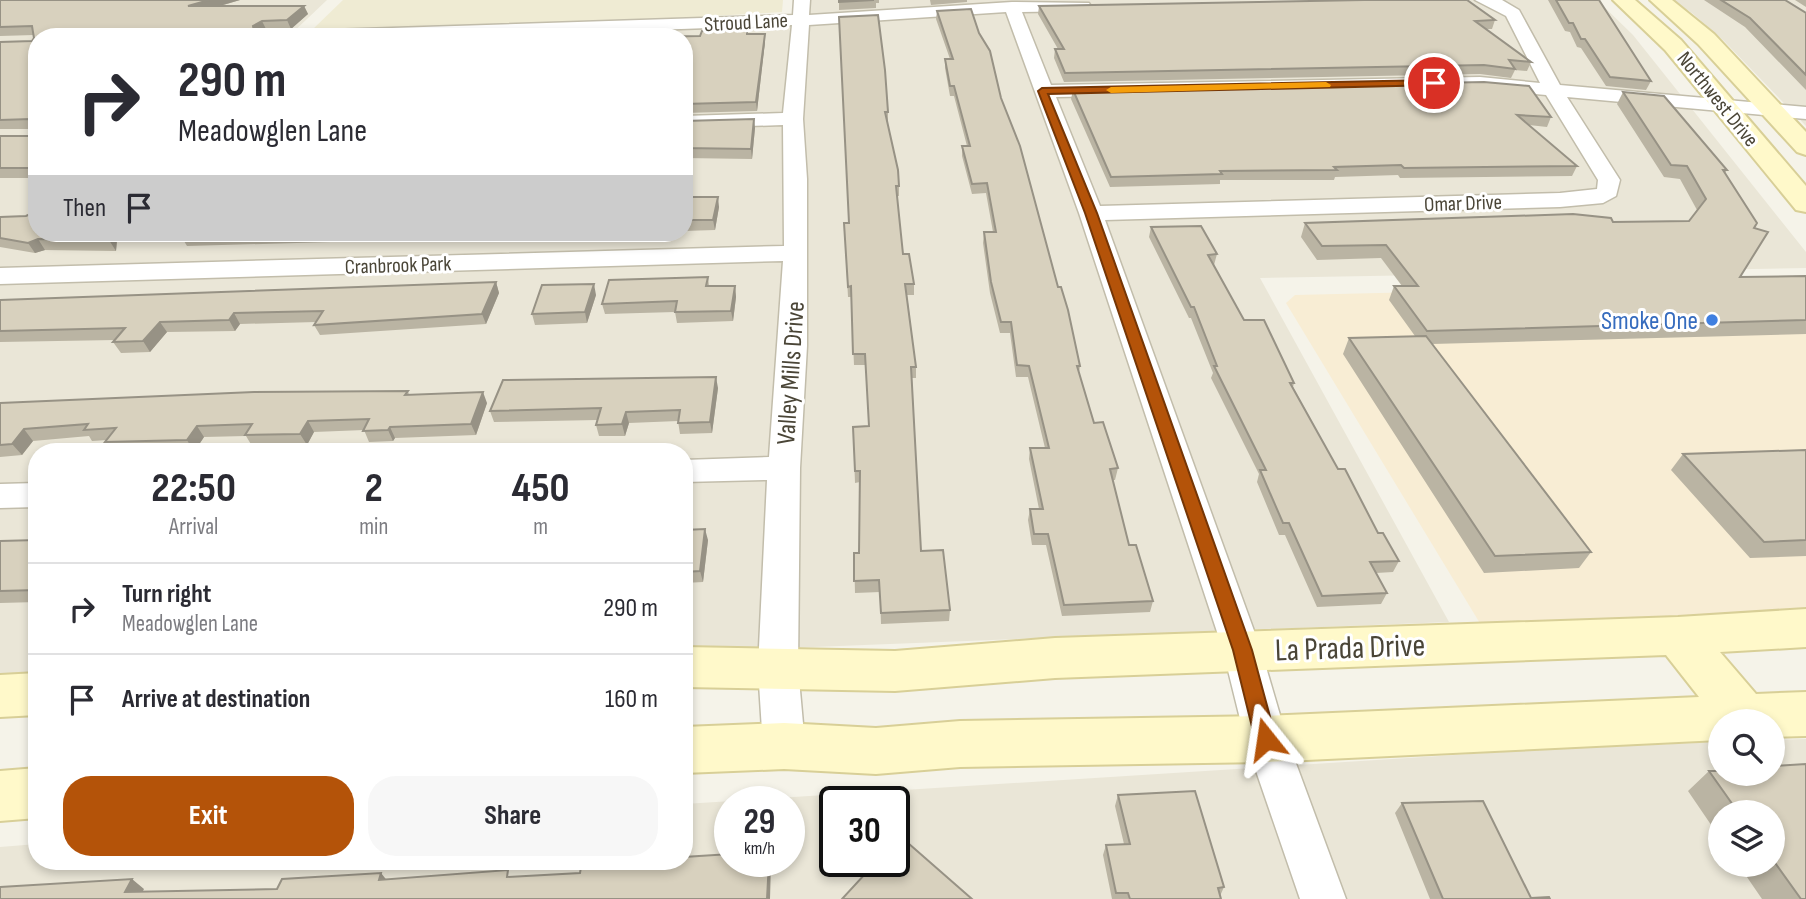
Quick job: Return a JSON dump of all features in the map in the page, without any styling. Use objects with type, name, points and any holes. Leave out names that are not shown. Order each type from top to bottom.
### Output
[{"type":"main road","name":"Northwest Drive","points":[[1623,0],[1673,45],[1806,204]]},
{"type":"main road","name":"Northwest Drive","points":[[1660,0],[1706,38],[1806,147]]},
{"type":"main road","name":"La Prada Drive","points":[[693,667],[895,671],[1055,658],[1678,636],[1806,628]]},
{"type":"main road","points":[[1678,636],[1737,709]]},
{"type":"main road","points":[[0,696],[28,694]]},
{"type":"main road","points":[[1785,715],[1806,714]]},
{"type":"main road","points":[[693,750],[784,746],[876,751],[960,744],[1266,739],[1708,719]]},
{"type":"main road","points":[[0,796],[28,794]]},
{"type":"street","name":"Omar Drive","points":[[1091,213],[1560,201],[1603,196],[1608,191],[1609,180],[1553,90],[1513,13],[1488,1]]},
{"type":"street","name":"Stroud Lane","points":[[590,28],[662,26],[801,9],[912,15],[1012,7],[1105,5]]},
{"type":"street","points":[[1012,7],[1091,213],[1242,650],[1266,739],[1323,899]]},
{"type":"street","name":"Valley Mills Drive","points":[[784,746],[778,668],[783,468],[793,346],[796,253],[793,119],[801,9]]},
{"type":"street","points":[[1042,91],[1480,83],[1806,113]]},
{"type":"street","points":[[693,122],[793,119]]},
{"type":"street","name":"Cranbrook Park","points":[[0,276],[796,253]]},
{"type":"street","points":[[693,471],[783,468]]},
{"type":"street","points":[[0,496],[28,495]]},
{"type":"shaded area","points":[[0,0],[327,0],[297,28],[28,28],[28,242],[693,242],[693,29],[808,25],[808,0],[1597,0],[1633,35],[1806,252],[1806,268],[1260,278],[1449,622],[693,652],[693,443],[28,443],[28,675],[0,676]]},
{"type":"shaded area","points":[[343,0],[783,0],[782,12],[596,23],[314,28]]},
{"type":"shaded area","points":[[1673,0],[1806,0],[1806,126],[1724,41]]},
{"type":"shaded area","points":[[1806,283],[1806,611],[1481,625],[1286,303],[1295,295]]},
{"type":"shaded area","points":[[1806,739],[1806,899],[0,899],[0,847],[28,845],[28,870],[693,870],[693,803],[714,802],[714,877],[805,877],[805,796],[819,795],[819,877],[910,877],[910,790],[1534,750],[1708,743],[1708,786],[1785,786],[1785,740]]},
{"type":"building","points":[[0,0],[209,0],[188,6],[304,6],[287,20],[262,21],[253,28],[0,27]]},
{"type":"building","points":[[839,0],[874,0],[839,2]]},
{"type":"building","points":[[1467,0],[1495,20],[1475,21],[1531,62],[1509,60],[1515,69],[1484,65],[1065,73],[1055,49],[1064,49],[1039,6]]},
{"type":"building","points":[[1556,0],[1599,0],[1651,81],[1610,77],[1585,39],[1581,39],[1573,23],[1569,23]]},
{"type":"building","points":[[1721,0],[1785,0],[1806,13],[1806,75],[1750,18]]},
{"type":"building","points":[[971,9],[979,33],[990,51],[1001,98],[1020,146],[1058,287],[1061,287],[1068,310],[1080,366],[1077,366],[1094,423],[1103,422],[1118,468],[1110,469],[1129,545],[1136,545],[1153,601],[1064,605],[1048,534],[1034,534],[1030,509],[1043,509],[1030,448],[1049,448],[1029,366],[1017,365],[1011,322],[1001,322],[991,282],[984,232],[996,232],[987,183],[972,184],[962,146],[970,146],[954,86],[950,86],[945,59],[953,59],[937,11]]},
{"type":"building","points":[[878,15],[885,70],[888,112],[885,112],[898,170],[899,186],[896,186],[903,254],[909,254],[914,284],[905,284],[916,367],[911,367],[921,551],[943,550],[950,610],[881,613],[879,580],[854,581],[854,553],[859,553],[860,471],[855,471],[853,427],[869,426],[865,354],[853,354],[851,286],[848,287],[844,223],[849,223],[839,17]]},
{"type":"building","points":[[747,30],[747,34],[765,34],[756,102],[693,104],[693,36],[700,36],[702,31]]},
{"type":"building","points":[[28,41],[28,119],[0,120],[0,42]]},
{"type":"building","points":[[1484,82],[1529,86],[1551,117],[1517,115],[1577,166],[1404,168],[1401,165],[1334,167],[1337,170],[1220,171],[1222,174],[1111,177],[1073,90]]},
{"type":"building","points":[[1623,92],[1664,96],[1727,170],[1723,170],[1757,223],[1754,228],[1768,232],[1740,277],[1806,276],[1806,320],[1427,331],[1394,286],[1418,286],[1386,245],[1322,246],[1305,223],[1573,214],[1611,218],[1613,222],[1689,221],[1706,199],[1687,166],[1671,165]]},
{"type":"building","points":[[754,119],[751,149],[693,148],[693,121]]},
{"type":"building","points":[[0,136],[28,136],[28,168],[0,168]]},
{"type":"building","points":[[693,197],[718,197],[713,220],[693,220]]},
{"type":"building","points":[[28,215],[28,242],[30,242],[28,243],[0,238],[0,217]]},
{"type":"building","points":[[1201,226],[1217,254],[1208,255],[1244,320],[1264,320],[1294,383],[1290,383],[1338,469],[1345,469],[1378,533],[1383,533],[1399,561],[1370,562],[1387,593],[1322,596],[1289,523],[1283,523],[1260,470],[1266,470],[1214,366],[1217,366],[1194,307],[1191,307],[1151,227]]},
{"type":"building","points":[[708,277],[706,286],[735,286],[731,311],[675,312],[677,301],[602,304],[609,280]]},
{"type":"building","points":[[496,282],[482,314],[314,325],[323,311],[234,313],[229,320],[160,322],[143,341],[113,342],[125,328],[0,331],[0,300]]},
{"type":"building","points":[[594,284],[585,312],[532,314],[542,285]]},
{"type":"building","points":[[1426,336],[1591,552],[1495,556],[1349,338]]},
{"type":"building","points":[[716,377],[710,422],[678,423],[680,410],[626,412],[622,424],[596,425],[601,408],[490,411],[503,380]]},
{"type":"building","points":[[408,391],[405,395],[483,392],[471,424],[390,427],[388,430],[363,431],[369,419],[308,421],[300,434],[245,435],[252,424],[197,426],[187,440],[105,442],[116,428],[84,430],[88,424],[24,429],[12,444],[0,445],[0,403],[254,392]]},
{"type":"building","points":[[1806,450],[1806,540],[1764,542],[1683,454]]},
{"type":"building","points":[[705,529],[700,571],[693,571],[693,530]]},
{"type":"building","points":[[28,540],[28,590],[0,591],[0,541]]},
{"type":"building","points":[[1806,764],[1806,899],[1801,899],[1785,877],[1785,800],[1730,800],[1720,786],[1785,786],[1785,765]]},
{"type":"building","points":[[1195,791],[1224,887],[1218,888],[1221,899],[1130,899],[1128,893],[1116,893],[1106,845],[1130,844],[1118,795]]},
{"type":"building","points":[[1483,801],[1531,898],[1550,899],[1443,899],[1402,803]]},
{"type":"building","points":[[910,845],[972,899],[842,899],[862,877],[910,877]]},
{"type":"building","points":[[714,855],[714,877],[768,877],[767,899],[0,899],[0,887],[132,879],[125,892],[277,889],[282,879],[381,873],[379,880],[508,870],[507,877],[580,873],[580,870],[693,870],[693,856]]},
{"type":"slow traffic","points":[[1111,90],[1326,85]]},
{"type":"place","name":"Smoke One","points":[[1712,320]]},
{"type":"route","points":[[1266,739],[1242,650],[1091,213],[1042,91],[1434,83]]}]
